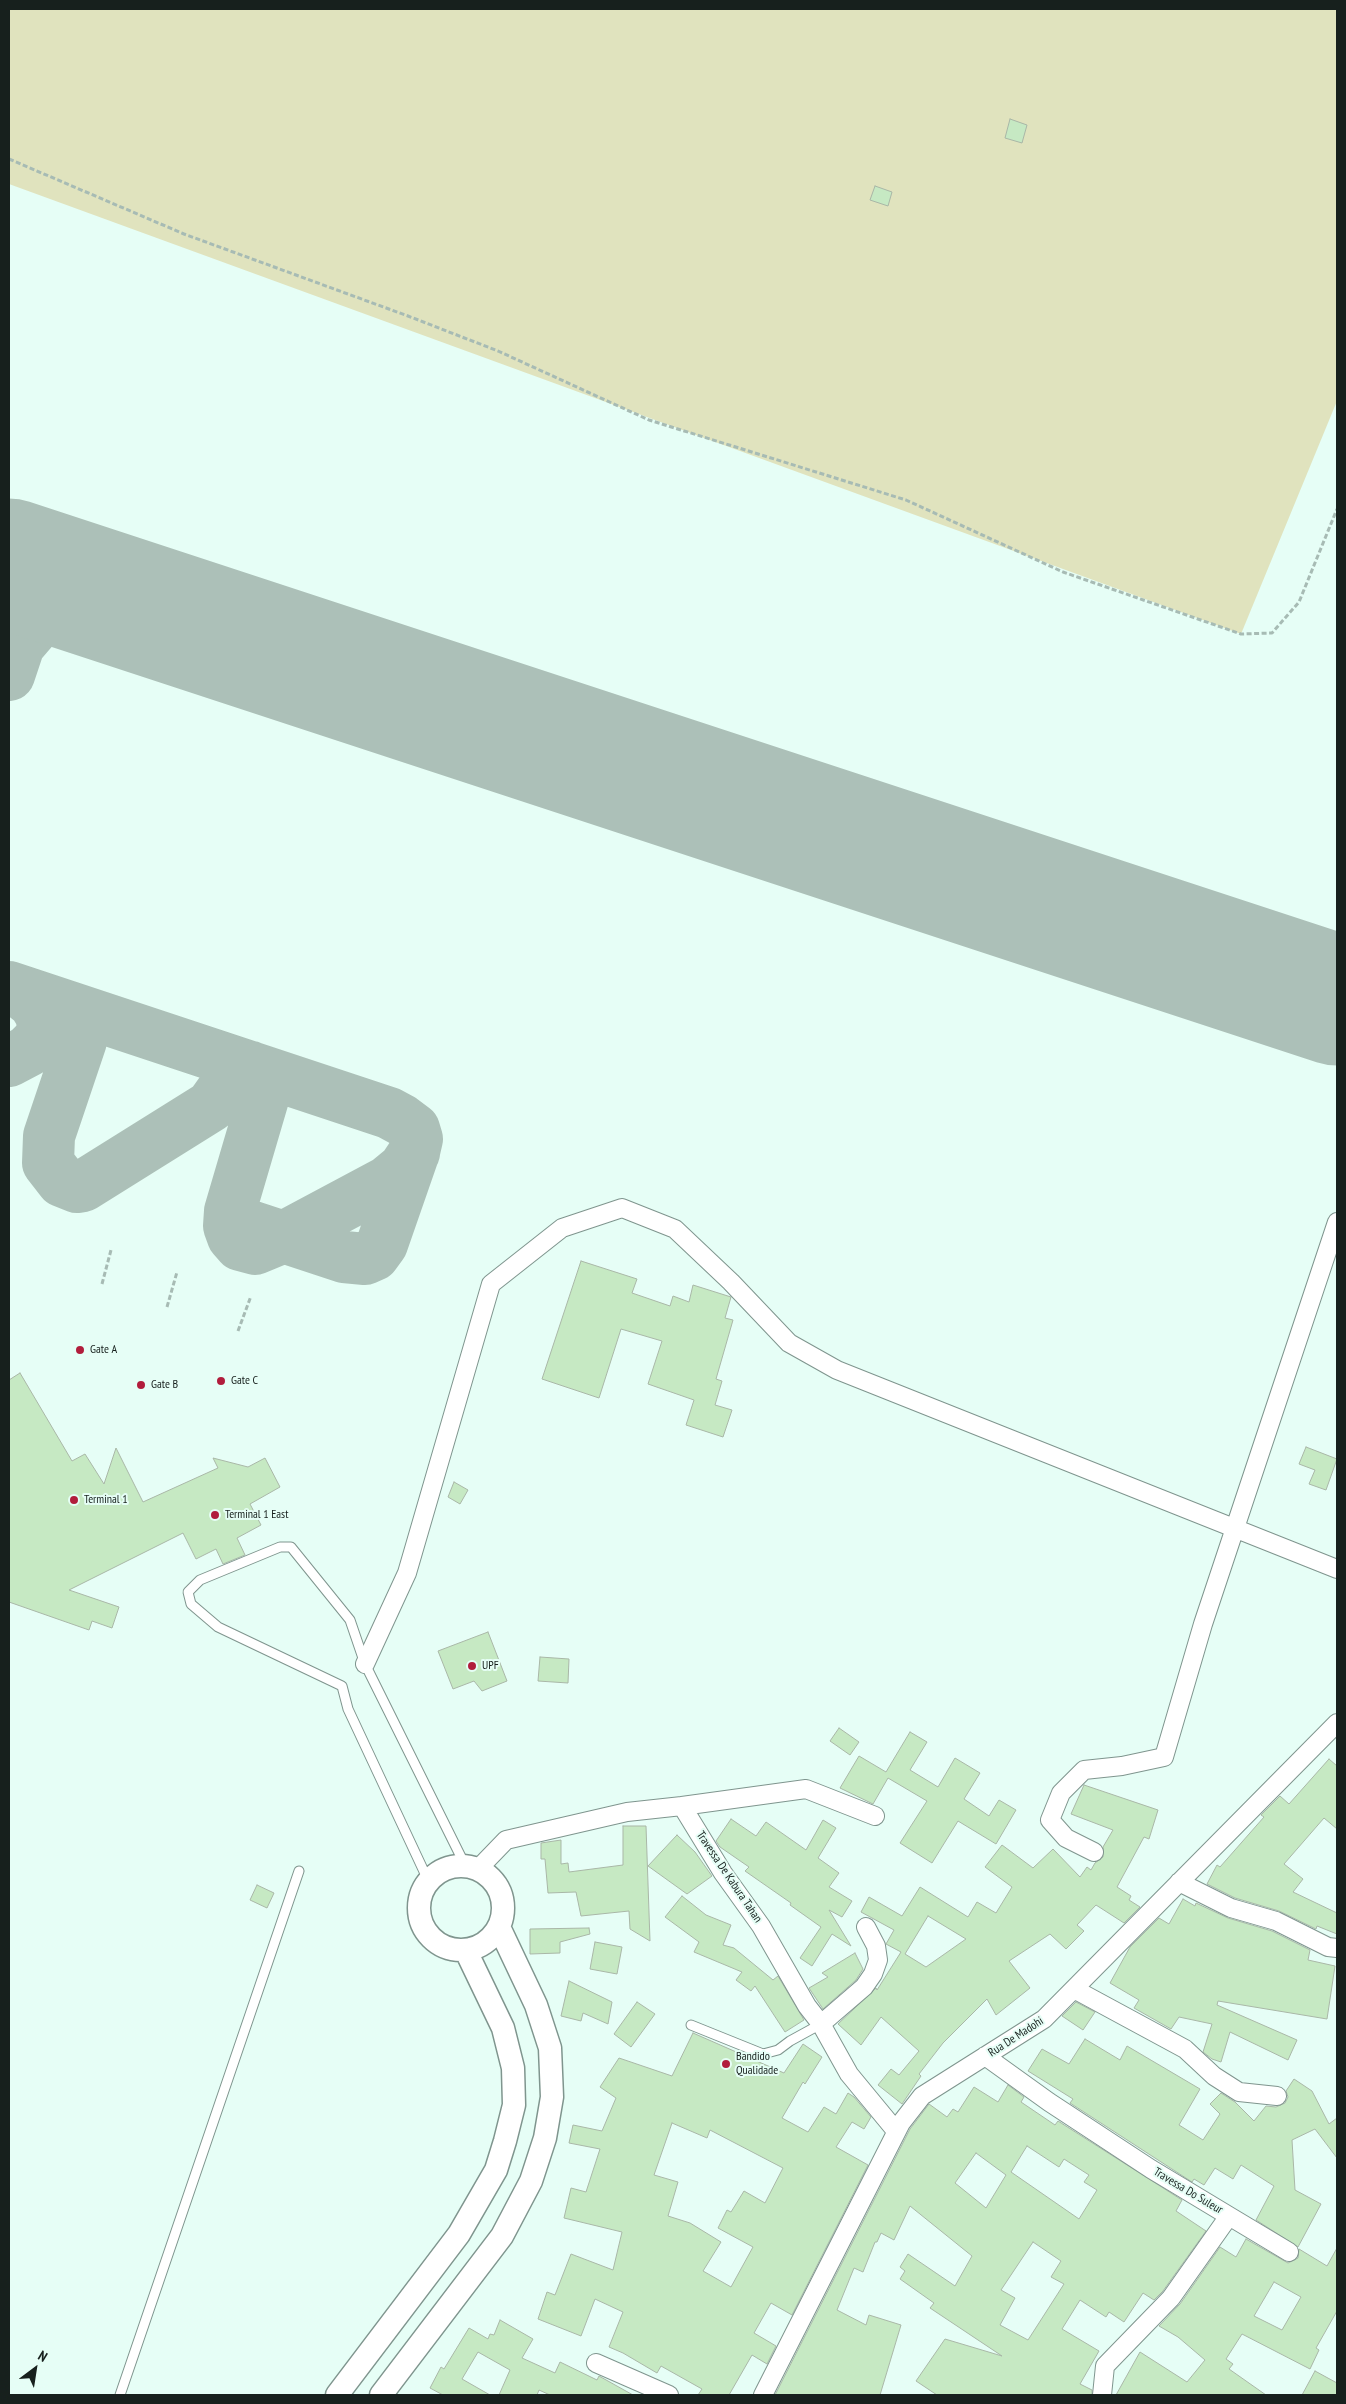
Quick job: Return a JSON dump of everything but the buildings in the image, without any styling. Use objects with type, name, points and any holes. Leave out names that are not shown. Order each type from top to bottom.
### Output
[{"type":"street","points":[[365,1664],[407,1573],[491,1284],[562,1228],[622,1208],[675,1229],[731,1282],[789,1343],[837,1370],[1337,1569]]},
{"type":"street","points":[[1094,1852],[1066,1838],[1050,1820],[1061,1793],[1084,1770],[1122,1766],[1164,1757],[1203,1624],[1234,1528],[1337,1222]]},
{"type":"street","name":"Rua De Madohi","points":[[763,2395],[896,2131],[922,2096],[1044,2019],[1337,1723]]},
{"type":"street","points":[[471,1867],[506,1840],[569,1824],[627,1812],[806,1789],[874,1816]]},
{"type":"street","name":"Travessa De Kabura Tahan","points":[[682,1806],[723,1873],[761,1926],[807,2006],[822,2024],[849,2074],[896,2131]]},
{"type":"street","points":[[451,1866],[471,1867],[490,1877],[498,1887],[503,1900],[503,1914],[499,1927],[490,1939],[466,1951],[449,1949],[433,1940],[422,1927],[418,1911],[420,1894],[428,1880],[439,1871],[451,1866]]},
{"type":"street","points":[[1180,1882],[1231,1908],[1276,1921],[1328,1947],[1337,1948]]},
{"type":"street","points":[[381,2395],[502,2236],[531,2180],[545,2138],[552,2097],[550,2048],[536,2005],[499,1927]]},
{"type":"street","points":[[822,2024],[864,1986],[872,1974],[878,1960],[876,1946],[866,1927]]},
{"type":"street","points":[[337,2395],[460,2234],[482,2197],[498,2163],[514,2105],[513,2068],[503,2028],[466,1951]]},
{"type":"street","points":[[1074,1989],[1185,2049],[1214,2076],[1239,2092],[1278,2096]]},
{"type":"street","name":"Travessa Do Suleur","points":[[985,2056],[1049,2102],[1151,2169],[1229,2216],[1171,2298],[1106,2366],[1102,2395]]},
{"type":"street","points":[[1229,2216],[1289,2252]]},
{"type":"street","points":[[596,2363],[669,2395]]},
{"type":"lane","points":[[428,1880],[348,1709],[342,1686],[218,1626],[191,1604],[188,1592],[200,1580],[280,1546],[291,1548],[350,1620],[365,1664],[471,1867]]},
{"type":"lane","points":[[120,2395],[299,1871]]},
{"type":"lane","points":[[691,2025],[764,2054],[778,2050],[790,2041],[822,2024]]},
{"type":"path","points":[[9,159],[184,234],[498,351],[649,420],[906,500],[1063,572],[1241,634],[1272,633],[1300,602],[1337,509]]},
{"type":"path","points":[[102,1284],[111,1250]]},
{"type":"path","points":[[166,1307],[177,1272]]},
{"type":"path","points":[[238,1331],[251,1296]]},
{"type":"green space","points":[[9,9],[1337,9],[1337,401],[1241,634],[9,184]]},
{"type":"taxiway","points":[[9,675],[19,645],[37,624],[57,609],[89,601],[122,601]]},
{"type":"taxiway","points":[[9,987],[389,1113],[414,1129],[417,1139],[414,1152],[382,1244],[374,1255],[365,1259],[344,1257],[250,1226]]},
{"type":"taxiway","points":[[9,1061],[28,1051],[37,1042],[42,1033],[43,1023],[40,1013],[34,1003],[20,992]]},
{"type":"taxiway","points":[[65,1006],[80,1026],[81,1041],[49,1136],[48,1163],[62,1181],[77,1187],[83,1186],[211,1106],[226,1085],[228,1076],[219,1057]]},
{"type":"taxiway","points":[[251,1067],[264,1082],[265,1092],[230,1211],[229,1226],[233,1237],[240,1245],[255,1249],[284,1237],[387,1182],[404,1168],[414,1153]]},
{"type":"runway","points":[[9,564],[1337,1000]]},
{"type":"place","name":"Gate A","points":[[80,1350]]},
{"type":"place","name":"Gate C","points":[[221,1381]]},
{"type":"place","name":"Gate B","points":[[141,1385]]},
{"type":"place","name":"Terminal 1","points":[[74,1500]]},
{"type":"place","name":"Terminal 1 East","points":[[215,1515]]},
{"type":"place","name":"UPF","points":[[472,1666]]},
{"type":"place","name":"Bandido Qualidade","points":[[726,2064]]}]
